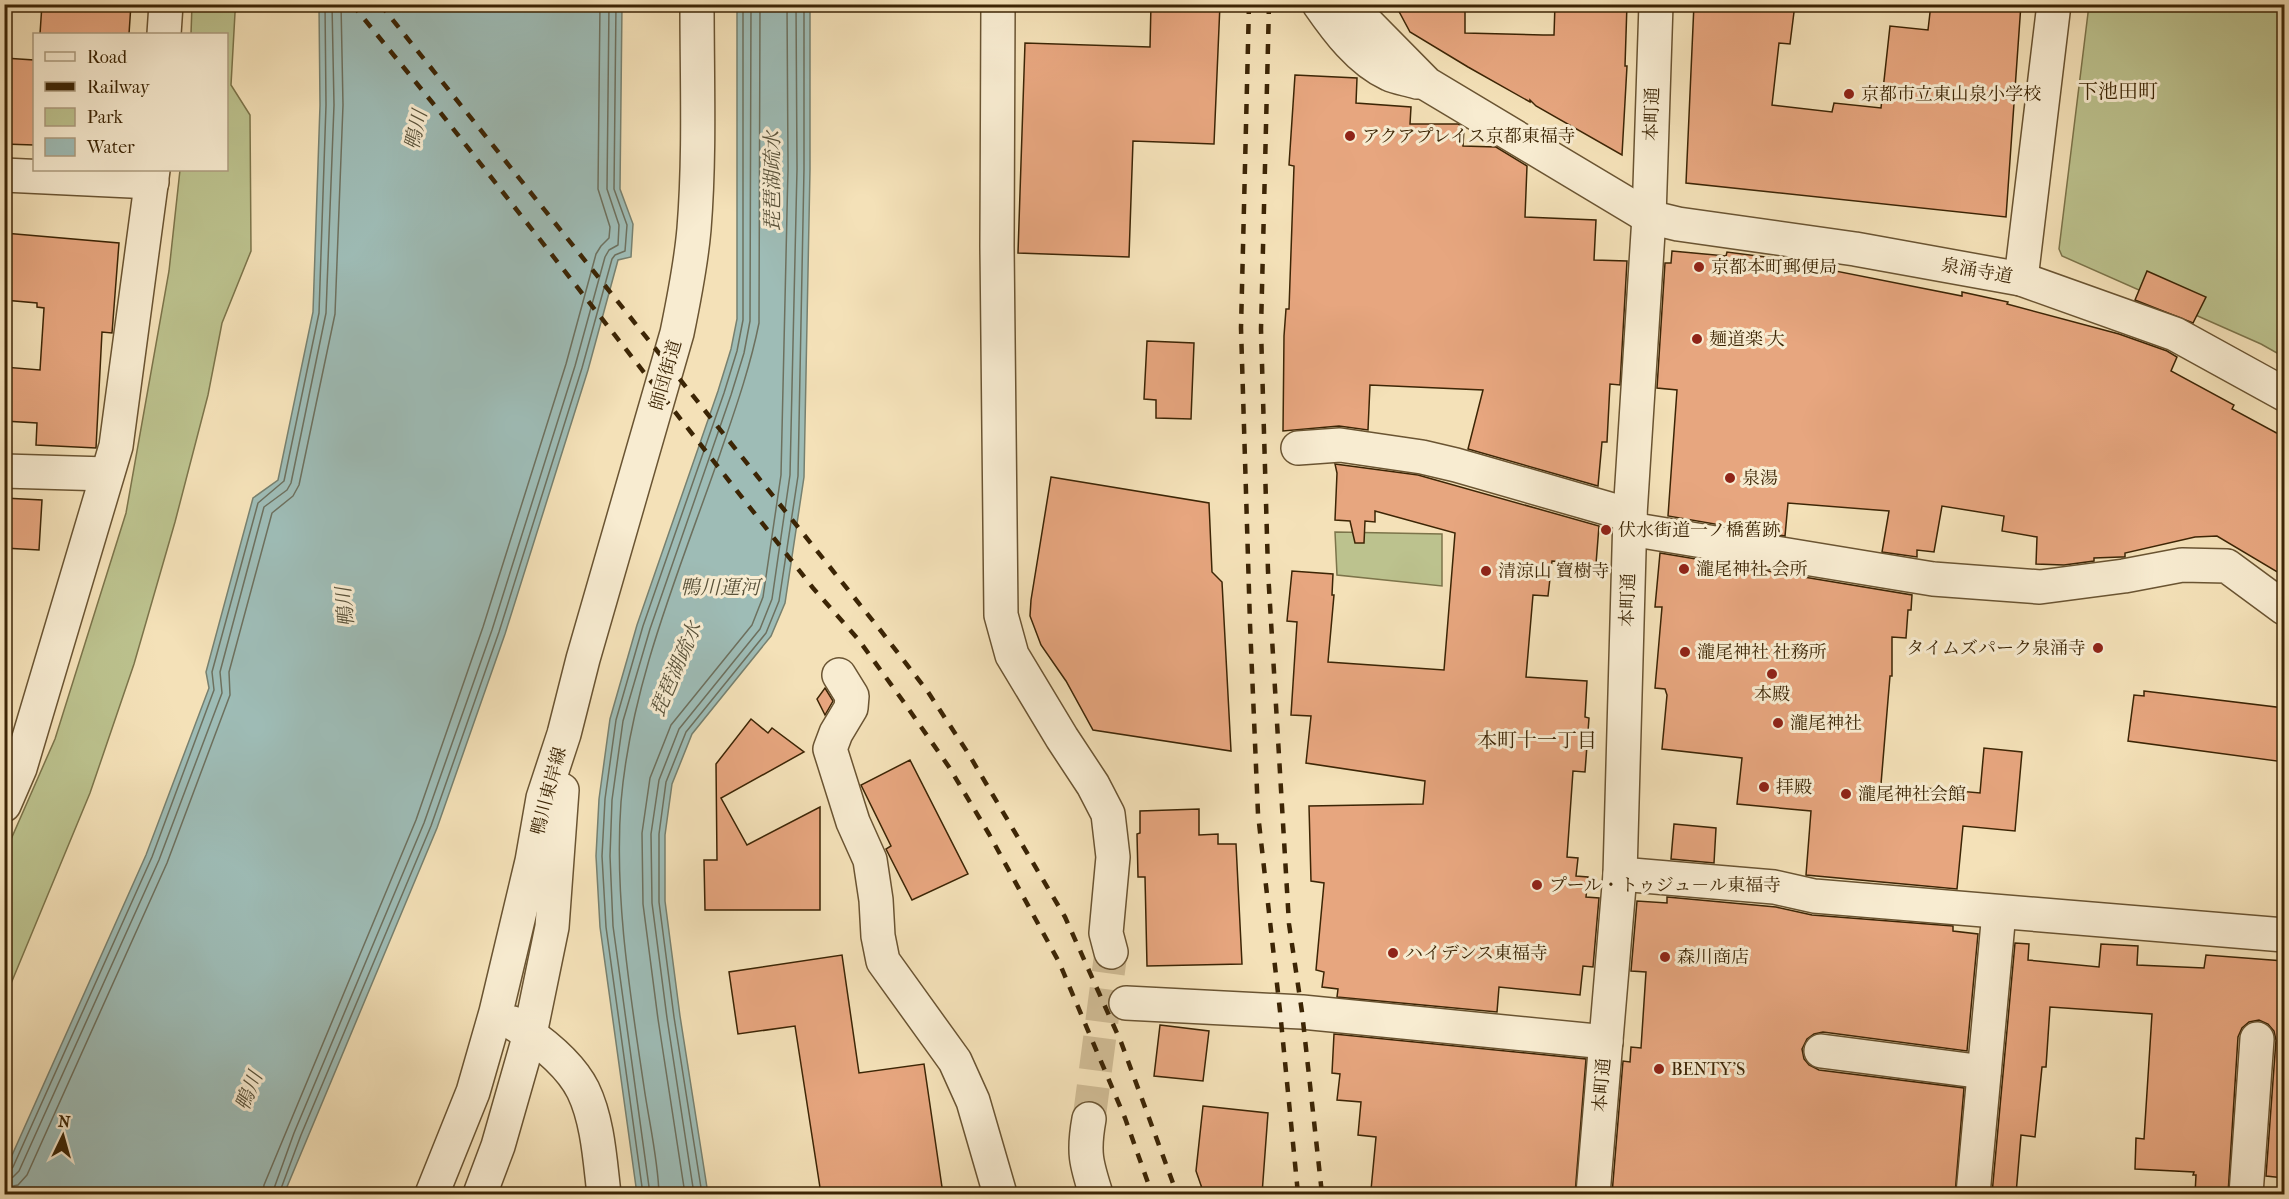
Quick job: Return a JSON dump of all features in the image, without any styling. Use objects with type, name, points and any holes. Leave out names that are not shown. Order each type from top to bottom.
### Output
[{"type":"street","points":[[164,33],[166,4]]},
{"type":"street","name":"師団街道","points":[[564,735],[583,660],[677,333],[688,284],[694,228],[697,4]]},
{"type":"street","points":[[998,4],[996,246],[1001,615],[1012,655],[1093,785],[1108,814],[1113,857],[1106,933],[1111,952]]},
{"type":"street","points":[[1319,4],[1345,40],[1370,61],[1389,74],[1427,84]]},
{"type":"street","points":[[1351,4],[1355,11],[1427,84]]},
{"type":"street","name":"本町通","points":[[1593,1194],[1620,874],[1630,522],[1649,217],[1656,4]]},
{"type":"street","points":[[2021,279],[2054,4]]},
{"type":"street","name":"泉涌寺道","points":[[1427,84],[1649,217],[1678,224],[1855,249],[2021,279],[2175,334],[2284,394]]},
{"type":"street","points":[[4,175],[152,176],[116,446],[20,768],[4,805]]},
{"type":"street","points":[[1298,448],[1340,446],[1422,457],[1455,465],[1630,522],[1933,579],[2040,587],[2182,566],[2227,566],[2284,608]]},
{"type":"street","points":[[4,471],[107,474]]},
{"type":"street","points":[[839,675],[852,696],[851,708],[836,732],[830,749],[853,822],[870,860],[883,961],[955,1061],[974,1101],[1000,1194]]},
{"type":"street","name":"鴨川東岸線","points":[[432,1194],[473,1092],[496,1012],[543,798],[564,735]]},
{"type":"street","name":"鴨川東岸線","points":[[480,1194],[498,1146],[530,1034],[552,927],[560,829],[564,735]]},
{"type":"street","points":[[1620,874],[1774,887],[1814,896],[2284,935]]},
{"type":"street","points":[[1973,1194],[2000,912]]},
{"type":"street","points":[[1126,1003],[1302,1012],[1606,1042]]},
{"type":"street","points":[[496,1012],[530,1034],[564,1064],[583,1089],[593,1121],[604,1194]]},
{"type":"street","points":[[2246,1194],[2257,1039]]},
{"type":"street","points":[[1821,1051],[1984,1072]]},
{"type":"street","points":[[1089,1119],[1084,1143],[1087,1166],[1096,1194]]},
{"type":"green space","points":[[192,5],[239,5],[235,13],[231,85],[250,115],[251,251],[222,323],[208,395],[175,522],[134,664],[90,793],[5,998],[5,853],[55,739],[126,513],[169,271],[180,171],[228,171],[228,33],[191,33]]},
{"type":"green space","name":"京都市立東山泉小学校","points":[[2089,5],[2284,5],[2284,357],[2261,344],[2062,256],[2059,249]]},
{"type":"green space","points":[[1335,532],[1442,534],[1442,586],[1337,575]]},
{"type":"water","name":"鴨川","points":[[319,5],[622,5],[620,189],[633,224],[631,257],[618,260],[588,370],[505,634],[437,828],[284,1194],[5,1194],[5,1171],[146,855],[209,688],[206,672],[253,498],[278,480],[313,312],[320,105]]},
{"type":"water","name":"鴨川運河","points":[[737,5],[810,5],[810,169],[804,477],[785,603],[771,636],[692,734],[672,784],[665,835],[665,901],[680,1016],[708,1194],[637,1194],[600,927],[596,856],[599,799],[610,719],[637,625],[718,391],[731,349],[737,319]]},
{"type":"building","points":[[42,4],[131,4],[129,33],[40,33]]},
{"type":"building","points":[[1151,4],[1220,4],[1214,144],[1133,141],[1129,257],[1018,253],[1025,43],[1150,47]]},
{"type":"building","points":[[1395,4],[1465,4],[1465,33],[1554,35],[1555,4],[1627,4],[1625,66],[1627,66],[1622,155],[1410,32]]},
{"type":"building","name":"京都市立東山泉小学校","points":[[1694,4],[1795,4],[1790,44],[1779,43],[1772,105],[1832,112],[1834,103],[1881,108],[1890,26],[1928,30],[1931,4],[2021,4],[2006,217],[1686,183]]},
{"type":"building","points":[[4,58],[33,60],[33,145],[4,144]]},
{"type":"building","points":[[1295,75],[1357,78],[1356,103],[1411,107],[1410,124],[1458,124],[1464,128],[1463,146],[1496,147],[1527,166],[1525,217],[1596,220],[1594,260],[1627,261],[1620,385],[1610,384],[1607,442],[1602,442],[1598,486],[1468,449],[1483,390],[1370,385],[1368,430],[1339,426],[1283,431],[1284,336],[1286,309],[1289,309],[1294,166],[1289,165]]},
{"type":"building","points":[[4,233],[119,243],[112,333],[102,332],[96,448],[36,445],[37,423],[4,421],[4,367],[40,370],[44,308],[37,307],[37,303],[4,300]]},
{"type":"building","points":[[1672,251],[1726,256],[1727,252],[1773,258],[1773,260],[1825,267],[1825,269],[1962,296],[1962,292],[2008,302],[2007,304],[2119,334],[2167,351],[2177,357],[2171,371],[2234,405],[2232,409],[2284,437],[2284,576],[2217,536],[2195,537],[2125,553],[2125,557],[2094,558],[2094,561],[2064,565],[2036,564],[2037,537],[2002,531],[2004,516],[1942,506],[1934,552],[1917,550],[1917,557],[1882,552],[1889,511],[1788,503],[1785,536],[1668,516],[1677,390],[1657,388],[1665,263],[1671,263]]},
{"type":"building","points":[[2147,271],[2206,297],[2193,323],[2135,300]]},
{"type":"building","points":[[1147,341],[1194,343],[1191,419],[1156,418],[1156,400],[1144,399]]},
{"type":"building","points":[[1335,464],[1418,475],[1599,526],[1596,564],[1552,561],[1548,596],[1533,595],[1526,677],[1587,681],[1585,717],[1589,718],[1585,772],[1573,771],[1567,857],[1578,858],[1576,876],[1588,877],[1586,897],[1599,898],[1593,967],[1583,966],[1580,995],[1499,987],[1497,1012],[1337,997],[1338,989],[1322,987],[1324,972],[1316,970],[1324,883],[1311,881],[1309,806],[1423,804],[1425,781],[1306,763],[1311,716],[1291,715],[1297,622],[1287,621],[1292,571],[1333,574],[1332,595],[1334,595],[1328,662],[1444,670],[1455,533],[1375,511],[1375,522],[1365,521],[1364,543],[1355,543],[1350,521],[1335,520],[1337,473]]},
{"type":"building","points":[[1051,477],[1209,503],[1212,572],[1222,582],[1231,751],[1093,730],[1066,681],[1041,645],[1030,616]]},
{"type":"building","points":[[4,498],[42,500],[39,550],[4,548]]},
{"type":"building","name":"瀧尾神社","points":[[1660,553],[1912,595],[1911,610],[1908,610],[1906,638],[1892,637],[1892,676],[1890,676],[1881,784],[1980,793],[1984,748],[2022,752],[2015,831],[1963,826],[1957,889],[1806,875],[1811,811],[1737,804],[1742,758],[1662,749],[1667,695],[1665,689],[1655,688],[1662,607],[1655,607]]},
{"type":"building","points":[[825,688],[833,701],[825,715],[817,699]]},
{"type":"building","points":[[2144,691],[2284,708],[2284,762],[2128,741],[2134,695],[2144,696]]},
{"type":"building","points":[[751,719],[768,733],[772,728],[804,752],[721,798],[747,845],[820,807],[820,910],[705,910],[704,860],[717,860],[716,764]]},
{"type":"building","points":[[910,760],[968,874],[912,900],[886,849],[891,846],[861,785]]},
{"type":"building","points":[[1199,809],[1199,835],[1218,834],[1218,844],[1236,844],[1242,964],[1147,966],[1145,877],[1138,877],[1137,834],[1140,833],[1140,811]]},
{"type":"building","points":[[1674,824],[1716,828],[1714,863],[1671,859]]},
{"type":"building","points":[[1667,897],[1776,907],[1812,915],[1953,926],[1953,931],[1978,934],[1967,1051],[1823,1032],[1807,1039],[1802,1049],[1804,1059],[1809,1065],[1819,1070],[1964,1088],[1955,1194],[1612,1194],[1623,1061],[1630,1062],[1631,1047],[1641,1048],[1646,972],[1631,971],[1637,901],[1667,903]]},
{"type":"building","points":[[2015,943],[2029,944],[2028,960],[2099,967],[2101,944],[2138,946],[2137,965],[2204,968],[2206,955],[2284,961],[2284,1178],[2266,1176],[2276,1040],[2274,1031],[2268,1024],[2259,1020],[2249,1022],[2242,1028],[2238,1037],[2228,1194],[2195,1194],[2196,1175],[2193,1175],[2194,1172],[2135,1169],[2136,1138],[2144,1139],[2152,1014],[2050,1007],[2046,1067],[2042,1067],[2035,1137],[2021,1135],[2016,1194],[1992,1194]]},
{"type":"building","points":[[842,955],[859,1073],[924,1064],[943,1194],[821,1194],[795,1026],[738,1034],[729,972]]},
{"type":"building","points":[[1160,1025],[1209,1031],[1203,1081],[1154,1076]]},
{"type":"building","points":[[1334,1034],[1586,1059],[1575,1194],[1410,1194],[1371,1190],[1376,1137],[1358,1135],[1361,1102],[1337,1100],[1340,1074],[1332,1073]]},
{"type":"building","points":[[1203,1106],[1268,1113],[1262,1194],[1204,1194],[1196,1171]]},
{"type":"tunnel","points":[[1089,1119],[1111,952]]},
{"type":"railway","points":[[352,4],[440,112],[813,588],[858,639],[949,767],[989,834],[1059,962],[1125,1118],[1152,1194]]},
{"type":"railway","points":[[380,4],[928,692],[968,753],[1065,917],[1121,1042],[1177,1194]]},
{"type":"railway","points":[[1249,4],[1241,328],[1250,624],[1258,814],[1298,1194]]},
{"type":"railway","points":[[1269,4],[1261,329],[1268,571],[1289,924],[1302,1012],[1322,1194]]},
{"type":"place","name":"京都市立東山泉小学校","points":[[1849,94]]},
{"type":"place","name":"アクアプレイス京都東福寺","points":[[1350,136]]},
{"type":"place","name":"京都本町郵便局","points":[[1699,267]]},
{"type":"place","name":"麺道楽 大","points":[[1697,339]]},
{"type":"place","name":"泉湯","points":[[1730,478]]},
{"type":"place","name":"伏水街道一ノ橋舊跡","points":[[1606,530]]},
{"type":"place","name":"瀧尾神社 会所","points":[[1684,569]]},
{"type":"place","name":"清涼山 寶樹寺","points":[[1486,571]]},
{"type":"place","name":"タイムズパーク泉涌寺","points":[[2098,648]]},
{"type":"place","name":"瀧尾神社 社務所","points":[[1685,652]]},
{"type":"place","name":"本殿","points":[[1772,674]]},
{"type":"place","name":"瀧尾神社","points":[[1778,723]]},
{"type":"place","name":"拝殿","points":[[1764,787]]},
{"type":"place","name":"瀧尾神社会館","points":[[1846,794]]},
{"type":"place","name":"プール・トゥジュ－ル東福寺","points":[[1537,885]]},
{"type":"place","name":"ハイデンス東福寺","points":[[1393,953]]},
{"type":"place","name":"森川商店","points":[[1665,957]]},
{"type":"place","name":"BENTY'S","points":[[1659,1069]]},
{"type":"district","name":"下池田町","points":[[2118,91]]},
{"type":"district","name":"本町十一丁目","points":[[1537,740]]},
{"type":"water label","name":"琵琶湖疏水","points":[[772,181]]},
{"type":"water label","name":"琵琶湖疏水","points":[[676,669]]}]
